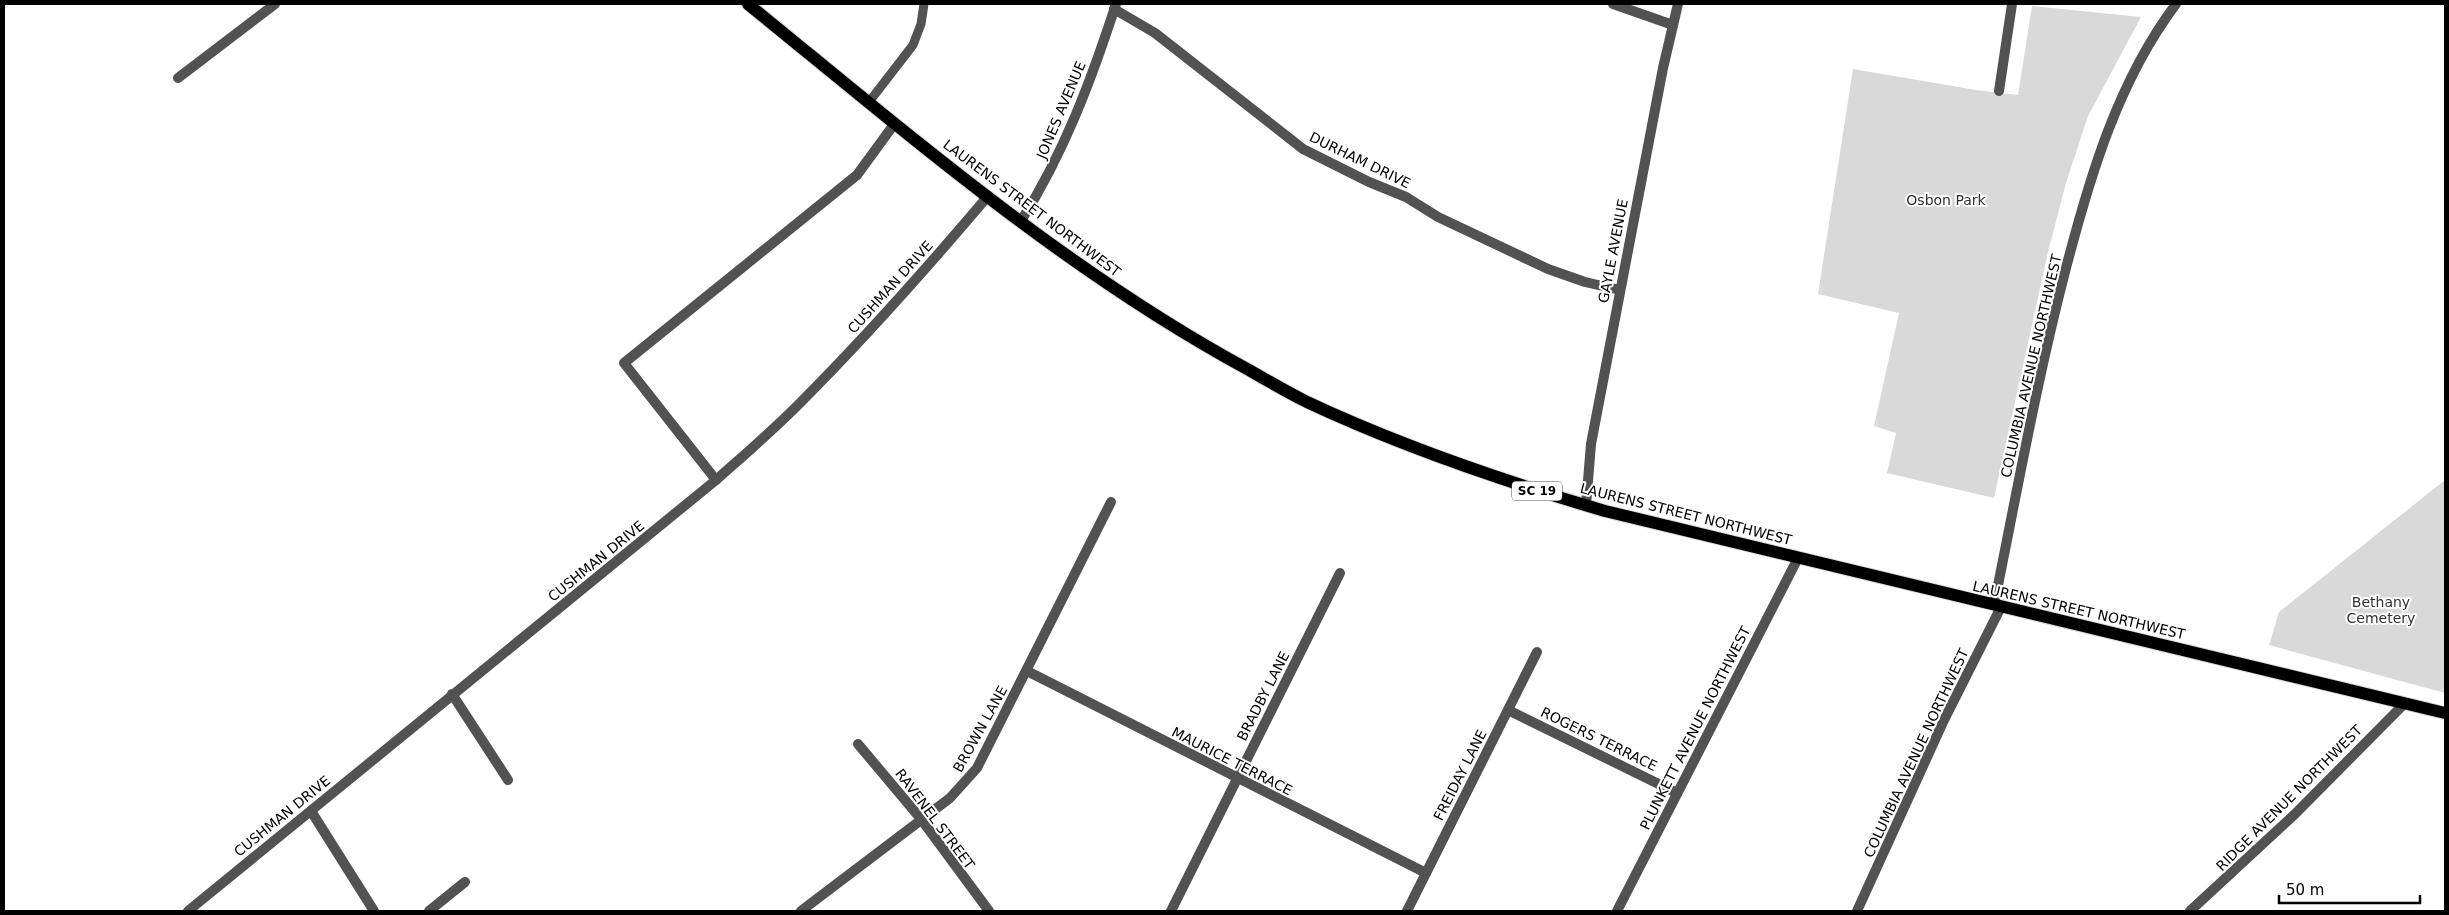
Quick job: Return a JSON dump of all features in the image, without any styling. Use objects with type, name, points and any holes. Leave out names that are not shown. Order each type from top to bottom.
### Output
[{"type":"main road","name":"LAURENS STREET NORTHWEST","points":[[748,4],[1020,221],[1139,305],[1210,349],[1305,401],[1398,441],[1502,481],[1586,505],[1798,558],[2445,713]]},
{"type":"street","points":[[178,78],[275,4]]},
{"type":"street","points":[[1613,4],[1673,25]]},
{"type":"street","name":"GAYLE AVENUE","points":[[1586,505],[1590,444],[1678,4]]},
{"type":"street","points":[[1999,91],[2012,4]]},
{"type":"street","name":"COLUMBIA AVENUE NORTHWEST","points":[[1857,911],[1998,606],[2049,333],[2084,197],[2129,81],[2172,5]]},
{"type":"street","name":"JONES AVENUE","points":[[1020,221],[1046,181],[1092,76],[1115,6]]},
{"type":"street","name":"DURHAM DRIVE","points":[[1115,6],[1155,33],[1262,118],[1310,153],[1369,182],[1406,197],[1438,217],[1548,269],[1585,282],[1620,290]]},
{"type":"street","points":[[716,480],[624,363],[857,175],[895,123]]},
{"type":"street","name":"CUSHMAN DRIVE","points":[[188,911],[452,694],[620,561],[716,480],[795,408],[866,336],[988,196]]},
{"type":"street","name":"BROWN LANE","points":[[801,911],[950,798],[977,768],[1111,502]]},
{"type":"street","name":"PLUNKETT AVENUE NORTHWEST","points":[[1617,911],[1798,558]]},
{"type":"street","name":"BRADBY LANE","points":[[1171,911],[1236,778],[1340,574]]},
{"type":"street","name":"FREIDAY LANE","points":[[1407,911],[1537,652]]},
{"type":"street","name":"MAURICE TERRACE","points":[[1027,671],[1426,874]]},
{"type":"street","points":[[452,694],[508,780]]},
{"type":"street","name":"RIDGE AVENUE NORTHWEST","points":[[2190,911],[2296,814],[2405,703]]},
{"type":"street","name":"ROGERS TERRACE","points":[[1508,710],[1677,793]]},
{"type":"street","name":"RAVENEL STREET","points":[[858,744],[921,819],[989,911]]},
{"type":"street","points":[[311,811],[374,911]]},
{"type":"street","points":[[429,911],[465,882]]},
{"type":"lane","points":[[869,102],[913,45],[921,24],[924,4]]},
{"type":"green space","name":"Osbon Park","points":[[2032,6],[2141,17],[2088,116],[2066,183],[2048,252],[1994,498],[1887,473],[1896,433],[1874,426],[1899,313],[1818,294],[1853,69],[1976,90],[2018,95]]},
{"type":"green space","name":"Bethany Cemetery","points":[[2445,480],[2445,693],[2269,645],[2279,612]]}]
